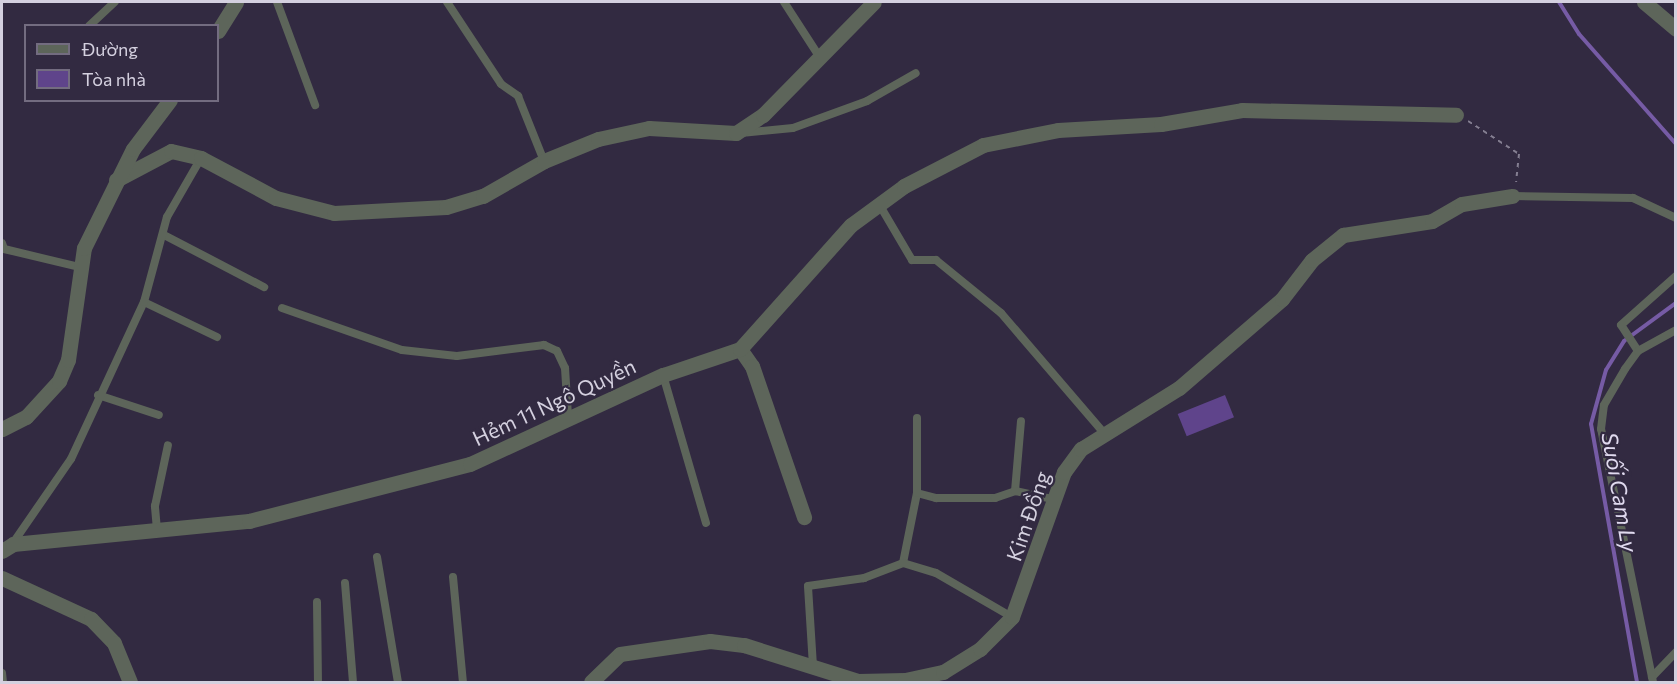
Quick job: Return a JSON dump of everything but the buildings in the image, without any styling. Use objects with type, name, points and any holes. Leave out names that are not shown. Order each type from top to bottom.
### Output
[{"type":"street","points":[[219,29],[236,2]]},
{"type":"street","points":[[116,180],[160,154],[201,158],[276,198],[334,213],[446,207],[483,196],[544,161],[598,139],[649,128],[736,133],[763,115],[874,2]]},
{"type":"street","points":[[1644,2],[1676,29]]},
{"type":"street","points":[[2,429],[26,417],[59,381],[68,360],[79,267],[116,180],[169,102]]},
{"type":"street","name":"Hẻm 11 Ngô Quyền","points":[[7,548],[249,521],[470,464],[568,416],[663,375],[740,349],[851,225],[879,204],[983,145],[1037,133],[1161,124],[1242,110],[1456,115]]},
{"type":"street","name":"Kim Đồng","points":[[591,682],[620,654],[710,641],[744,645],[813,669],[858,681],[905,680],[942,672],[980,649],[1012,616],[1064,472],[1103,432],[1179,388],[1282,298],[1312,260],[1343,235],[1432,221],[1462,204],[1512,196]]},
{"type":"street","points":[[740,349],[752,366],[804,517]]},
{"type":"street","points":[[2,578],[91,619],[114,643],[130,682]]},
{"type":"lane","points":[[91,24],[115,2]]},
{"type":"lane","points":[[277,2],[315,105]]},
{"type":"lane","points":[[447,2],[501,84],[518,96],[544,161]]},
{"type":"lane","points":[[784,2],[819,56]]},
{"type":"lane","points":[[736,133],[793,128],[867,101],[916,73]]},
{"type":"lane","name":"Hẻm 11 Ngô Quyền","points":[[7,548],[71,459],[98,395],[144,302],[164,235],[167,217],[201,158]]},
{"type":"lane","points":[[1512,196],[1633,198],[1676,218]]},
{"type":"lane","points":[[879,204],[912,260],[936,260],[1001,313],[1103,432]]},
{"type":"lane","points":[[164,235],[264,287]]},
{"type":"lane","points":[[2,243],[4,249],[79,267]]},
{"type":"lane","points":[[1638,351],[1621,325],[1676,276]]},
{"type":"lane","points":[[144,302],[217,337]]},
{"type":"lane","points":[[282,308],[402,350],[457,356],[544,345],[557,351],[565,368],[568,416]]},
{"type":"lane","points":[[1653,680],[1601,429],[1613,385],[1638,351],[1676,330]]},
{"type":"lane","points":[[663,375],[705,523]]},
{"type":"lane","points":[[98,395],[159,415]]},
{"type":"lane","points":[[903,563],[917,493],[917,418]]},
{"type":"lane","points":[[1015,491],[1021,422]]},
{"type":"lane","points":[[158,532],[155,506],[168,445]]},
{"type":"lane","points":[[917,493],[936,498],[995,498],[1015,491],[1054,499]]},
{"type":"lane","points":[[377,557],[398,682]]},
{"type":"lane","points":[[813,669],[808,586],[864,578],[903,563],[936,573],[1012,616]]},
{"type":"lane","points":[[453,578],[463,682]]},
{"type":"lane","points":[[345,583],[353,682]]},
{"type":"lane","points":[[317,602],[318,682]]},
{"type":"lane","points":[[1653,680],[1676,652]]},
{"type":"lane","points":[[2,673],[3,682]]},
{"type":"path","points":[[1456,115],[1519,154],[1512,196]]},
{"type":"waterway","name":"Suối Cam Ly","points":[[1559,2],[1579,34],[1676,144]]},
{"type":"waterway","name":"Suối Cam Ly","points":[[1637,682],[1591,424],[1606,370],[1624,341],[1676,303]]}]
